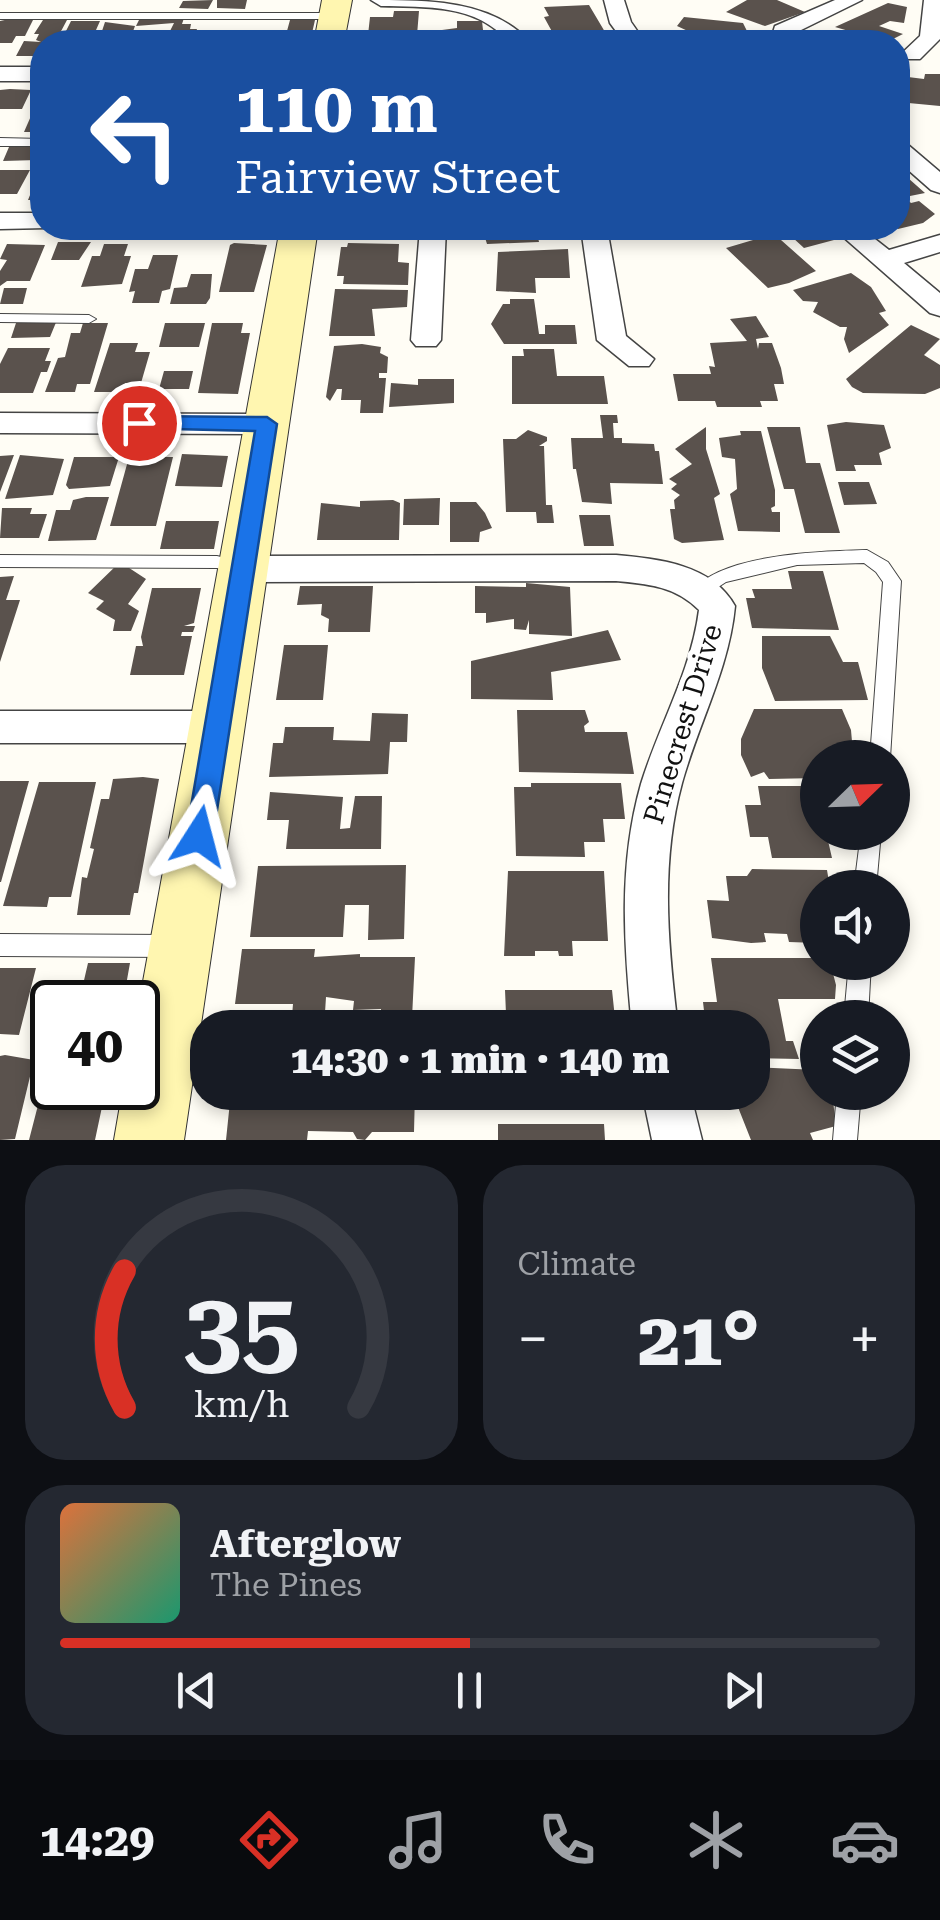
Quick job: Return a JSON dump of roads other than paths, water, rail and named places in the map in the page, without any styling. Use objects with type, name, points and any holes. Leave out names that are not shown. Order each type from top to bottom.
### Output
[{"type":"street","points":[[381,0],[457,2],[480,8],[513,30]]},
{"type":"street","points":[[614,0],[626,30]]},
{"type":"street","points":[[786,30],[852,0]]},
{"type":"street","points":[[912,54],[930,38],[934,0]]},
{"type":"street","points":[[0,74],[30,74]]},
{"type":"street","points":[[910,159],[940,185]]},
{"type":"street","points":[[0,221],[30,221]]},
{"type":"street","points":[[150,1140],[297,240]]},
{"type":"street","points":[[426,340],[432,240]]},
{"type":"street","points":[[596,240],[612,340],[639,359]]},
{"type":"street","points":[[860,240],[940,307]]},
{"type":"street","points":[[884,260],[940,244]]},
{"type":"street","points":[[0,424],[267,424]]},
{"type":"street","name":"Pinecrest Drive","points":[[243,569],[616,568],[670,576],[695,583],[703,590],[717,606],[713,638],[662,780],[644,865],[642,904],[654,1010]]},
{"type":"street","points":[[0,727],[217,727]]},
{"type":"street","points":[[670,1110],[677,1140]]},
{"type":"lane","points":[[0,16],[333,20]]},
{"type":"lane","points":[[0,142],[30,143]]},
{"type":"lane","points":[[0,318],[88,319]]},
{"type":"lane","points":[[703,590],[721,577],[797,559],[867,556],[882,566],[892,581],[881,740]]},
{"type":"lane","points":[[0,561],[217,562],[243,569]]},
{"type":"lane","points":[[0,945],[182,946]]},
{"type":"lane","points":[[845,1140],[848,1110]]}]
